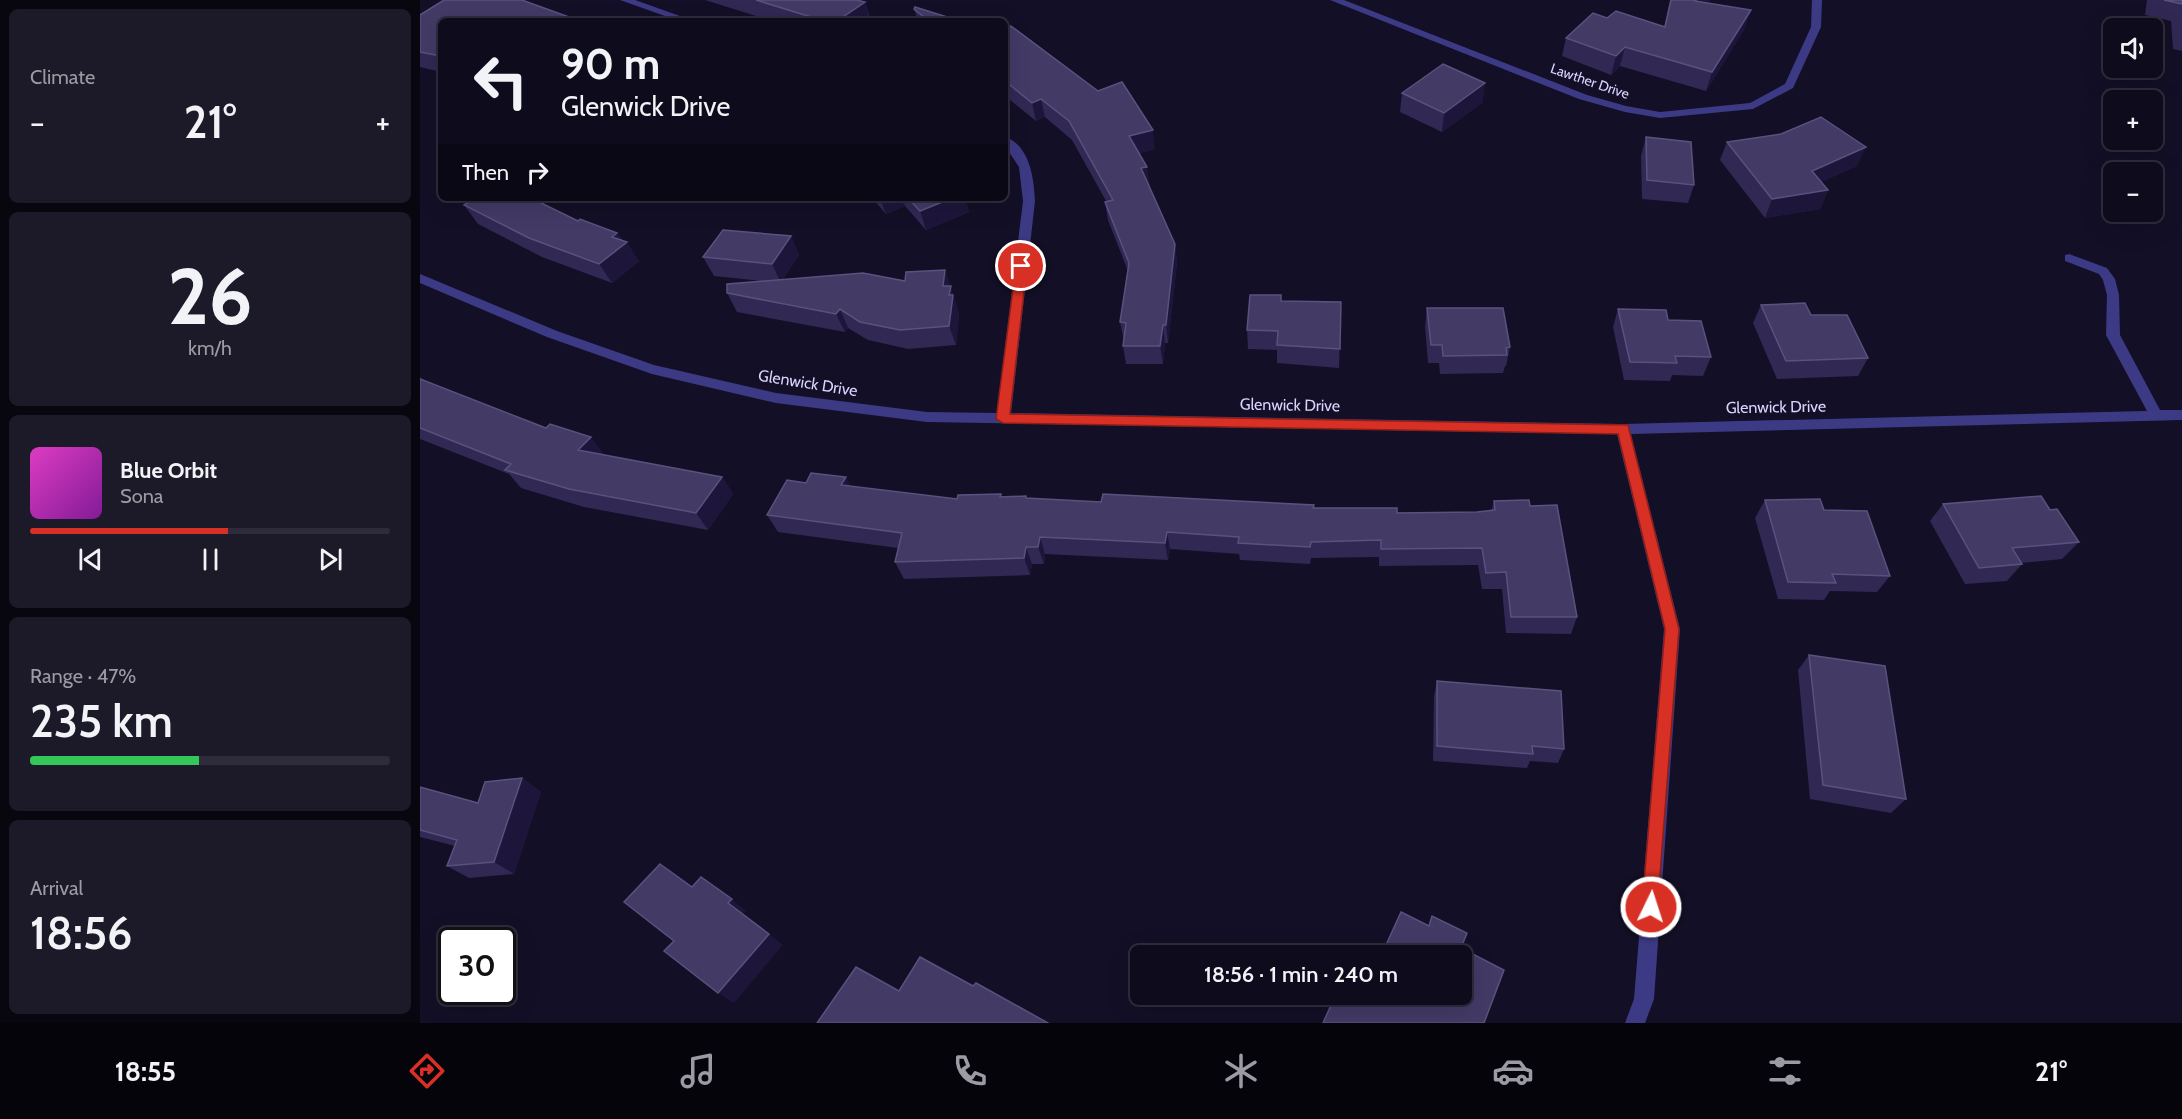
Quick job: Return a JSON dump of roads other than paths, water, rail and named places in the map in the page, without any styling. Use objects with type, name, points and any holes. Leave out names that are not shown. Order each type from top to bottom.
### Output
[{"type":"street","points":[[625,0],[680,18]]},
{"type":"street","name":"Lawther Drive","points":[[1335,0],[1583,97],[1625,109],[1660,115],[1753,106],[1789,86],[1816,27],[1817,0]]},
{"type":"street","points":[[1003,419],[1029,201],[1027,169],[1017,150],[1008,142]]},
{"type":"street","points":[[2069,258],[2103,272],[2109,279],[2113,295],[2113,335],[2156,415]]},
{"type":"street","name":"Glenwick Drive","points":[[420,278],[552,334],[652,369],[776,398],[927,417],[1623,429],[2182,415]]},
{"type":"street","points":[[1623,429],[1672,629],[1644,999],[1635,1023]]}]
